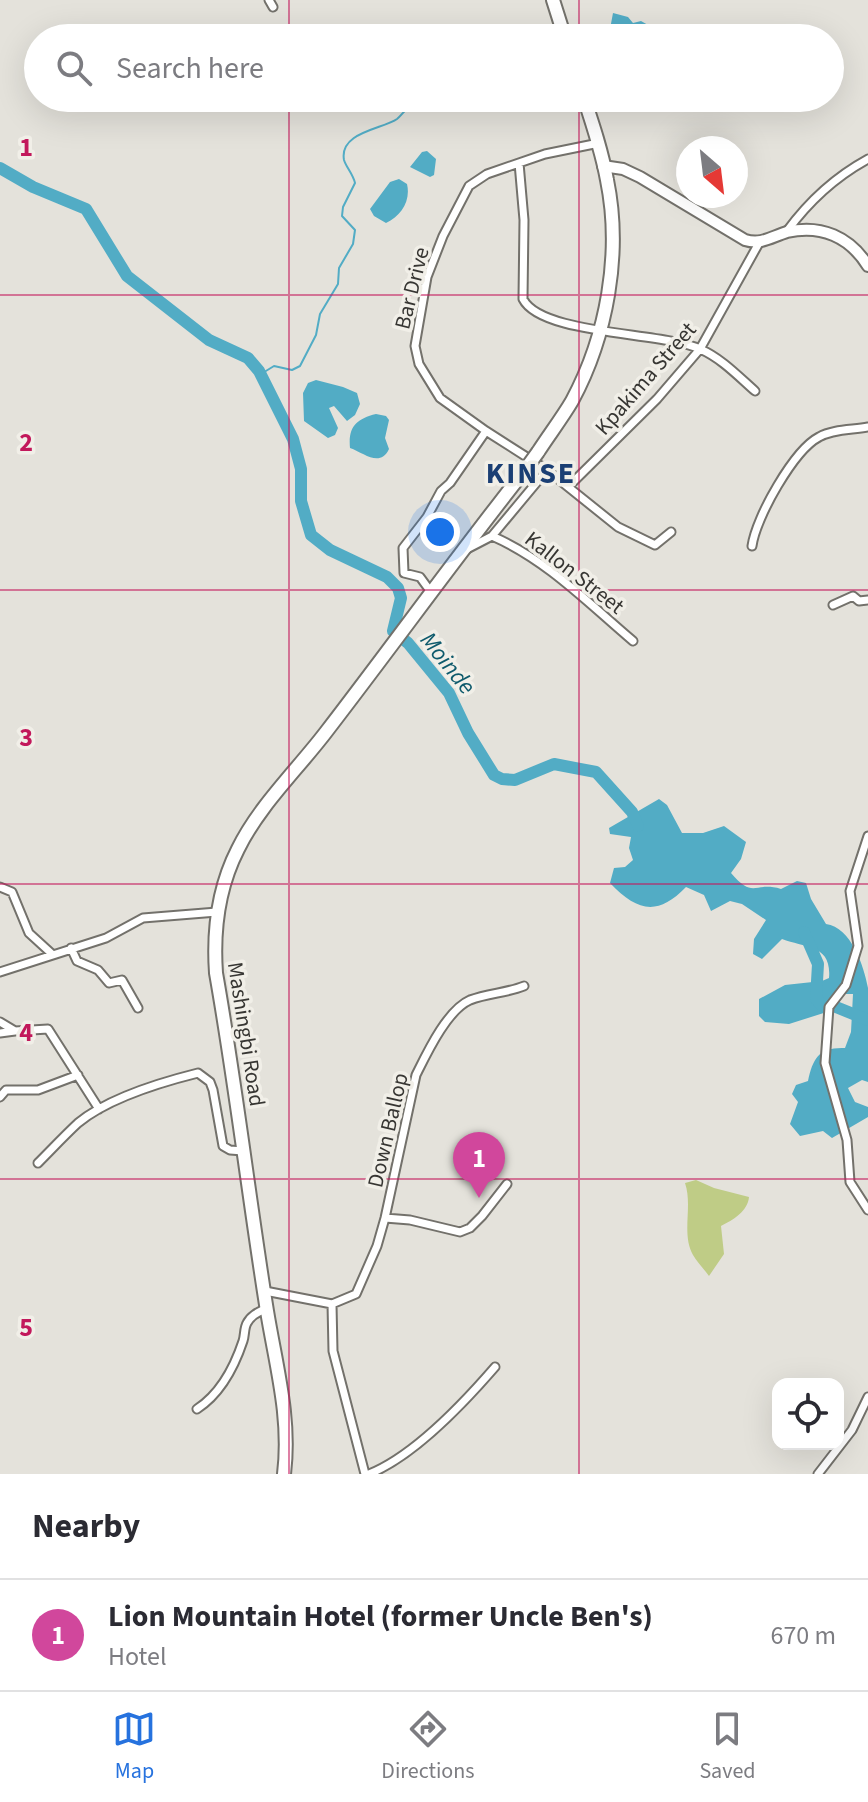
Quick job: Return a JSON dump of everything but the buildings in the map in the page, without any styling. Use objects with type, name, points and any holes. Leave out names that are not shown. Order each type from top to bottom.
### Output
[{"type":"main road","points":[[553,0],[561,24]]},
{"type":"main road","points":[[431,592],[525,470],[573,399],[599,331],[612,262],[612,218],[599,143],[589,112]]},
{"type":"main road","points":[[603,166],[623,169],[640,177],[745,240],[759,243],[786,233],[814,230],[841,237],[851,244],[868,266]]},
{"type":"main road","name":"Mashingbi Road","points":[[284,1474],[286,1419],[216,973],[214,948],[217,912],[231,866],[248,829],[328,730],[431,592]]},
{"type":"street","name":"Bar Drive","points":[[599,143],[545,154],[477,178],[461,200],[427,277],[415,346],[419,364],[440,398],[547,470],[618,527],[655,545],[671,532]]},
{"type":"street","points":[[786,233],[823,190],[868,159]]},
{"type":"street","points":[[519,163],[524,220],[523,299],[535,312],[599,331],[625,332],[700,349],[719,360],[755,391]]},
{"type":"street","name":"Kpakima Street","points":[[569,486],[657,399],[700,349],[759,243]]},
{"type":"street","points":[[752,546],[760,521],[778,488],[811,441],[823,434],[868,427]]},
{"type":"street","points":[[431,592],[420,577],[404,573],[403,548],[486,431]]},
{"type":"street","points":[[463,550],[492,536],[547,470]]},
{"type":"street","name":"Kallon Street","points":[[492,536],[536,559],[633,641]]},
{"type":"street","points":[[833,605],[853,596],[859,601],[868,600]]},
{"type":"street","points":[[868,836],[850,891],[858,946],[846,985],[829,1007],[825,1063],[847,1140],[850,1182],[868,1210]]},
{"type":"street","points":[[0,887],[12,892],[29,933],[52,954]]},
{"type":"street","points":[[0,972],[106,938],[143,918],[217,912]]},
{"type":"street","points":[[71,948],[77,961],[98,970],[109,983],[122,980],[138,1008]]},
{"type":"street","name":"Down Ballop","points":[[332,1304],[356,1294],[360,1289],[377,1246],[416,1075],[436,1038],[460,1006],[470,1000],[524,986]]},
{"type":"street","points":[[0,1022],[15,1031]]},
{"type":"street","points":[[0,1033],[48,1029],[99,1109]]},
{"type":"street","points":[[38,1163],[79,1123],[99,1109],[173,1079],[198,1073],[210,1082],[213,1090],[223,1146],[243,1151]]},
{"type":"street","points":[[0,1097],[6,1090],[38,1090],[78,1075]]},
{"type":"street","points":[[385,1218],[410,1220],[460,1232],[476,1222],[507,1184]]},
{"type":"street","points":[[265,1291],[332,1304],[333,1351],[367,1474],[398,1459],[447,1418],[495,1367]]},
{"type":"street","points":[[197,1409],[221,1387],[244,1339],[245,1325],[254,1314],[267,1308]]},
{"type":"street","points":[[833,1474],[820,1472],[852,1430],[868,1397]]},
{"type":"green space","points":[[696,1180],[749,1197],[743,1211],[721,1226],[724,1254],[709,1276],[693,1255],[688,1238],[685,1183]]},
{"type":"water","points":[[613,13],[628,17],[633,23],[641,21],[646,24],[611,24]]},
{"type":"water","points":[[427,151],[436,159],[434,175],[430,177],[410,167],[422,152]]},
{"type":"water","points":[[399,179],[407,184],[406,202],[400,212],[386,223],[374,216],[370,209],[390,182]]},
{"type":"water","points":[[316,380],[357,393],[360,404],[355,415],[347,421],[334,406],[329,408],[338,428],[335,435],[328,438],[304,421],[303,393],[308,383]]},
{"type":"water","points":[[376,414],[389,420],[385,438],[389,449],[381,458],[366,456],[350,448],[350,435],[355,425],[363,418]]},
{"type":"water","points":[[659,799],[667,805],[682,833],[703,833],[724,826],[746,842],[741,859],[731,873],[745,886],[781,889],[797,881],[806,883],[811,899],[826,924],[843,932],[855,949],[868,988],[868,1082],[862,1080],[848,1088],[855,1102],[868,1107],[868,1117],[832,1138],[823,1131],[800,1136],[790,1124],[798,1102],[792,1094],[796,1085],[808,1081],[815,1060],[823,1052],[845,1048],[851,1032],[853,994],[842,994],[830,1011],[789,1024],[765,1022],[759,1016],[759,999],[785,985],[829,978],[829,967],[822,953],[782,939],[762,959],[753,954],[754,939],[766,920],[742,904],[730,901],[711,911],[704,895],[686,887],[666,903],[647,907],[629,900],[610,883],[614,868],[625,867],[633,860],[629,848],[631,837],[610,834],[609,828]]},
{"type":"waterway","points":[[261,374],[274,366],[292,370],[300,366],[316,335],[320,314],[338,284],[339,268],[353,244],[355,230],[342,216],[355,183],[344,160],[348,143],[397,119],[404,112]]},
{"type":"waterway","name":"Moinde","points":[[0,168],[33,187],[86,209],[127,276],[209,340],[248,358],[259,371],[293,439],[301,469],[301,501],[311,535],[330,550],[387,577],[398,588],[401,598],[393,631],[408,643],[449,693],[468,733],[494,775],[515,780],[554,764],[596,772],[632,812],[638,826]]},
{"type":"waterway","name":"Moinde","points":[[804,932],[818,964],[816,999],[822,1005],[831,1005],[868,1020]]},
{"type":"place","name":"Lion Mountain Hotel (former Uncle Ben's)","points":[[479,1198]]},
{"type":"district","name":"KINSE","points":[[531,473]]}]
